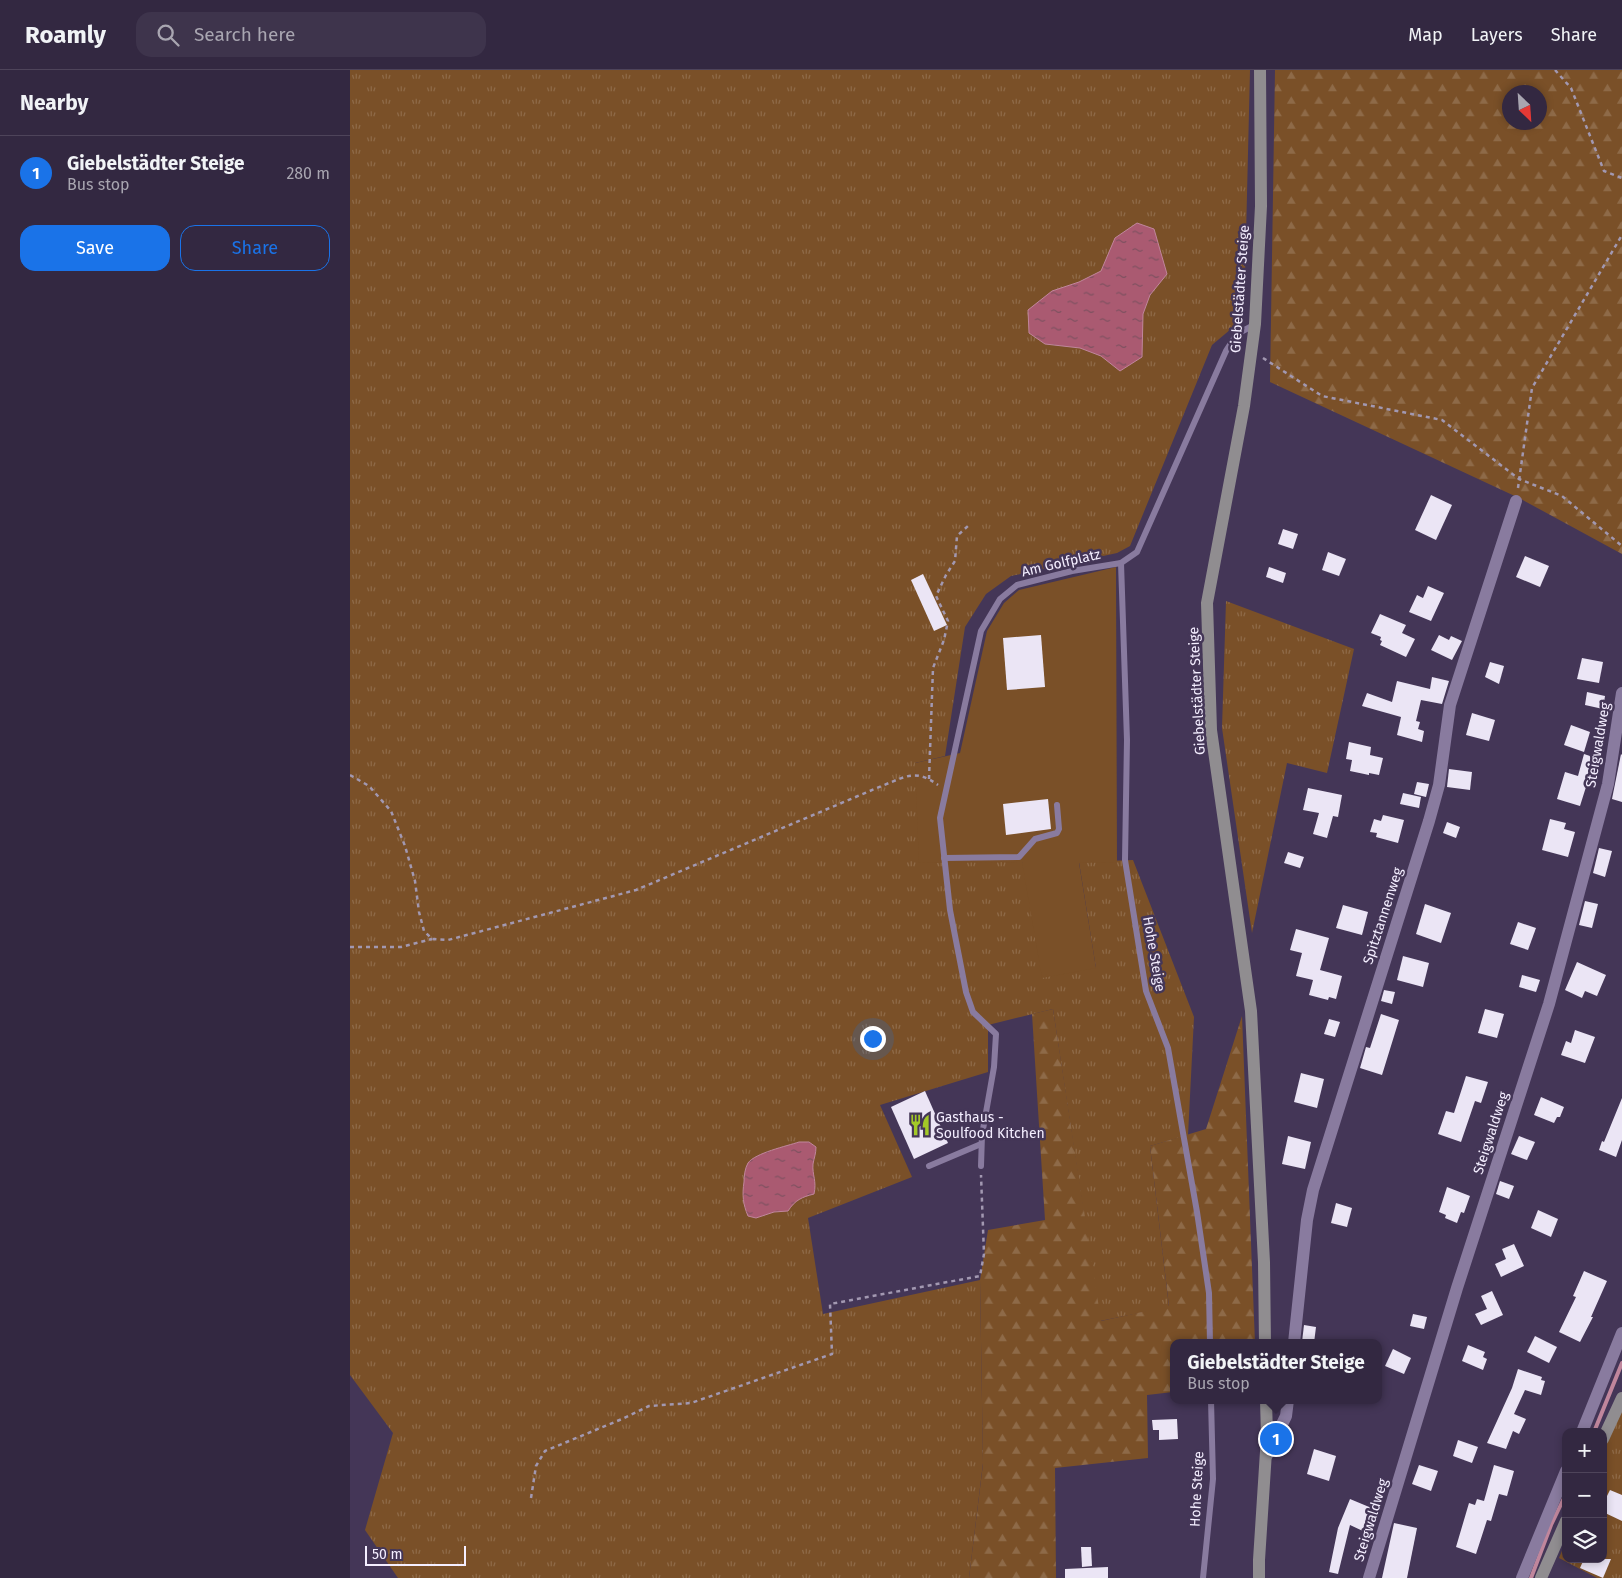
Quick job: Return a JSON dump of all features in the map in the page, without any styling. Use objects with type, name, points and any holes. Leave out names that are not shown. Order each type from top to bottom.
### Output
[{"type":"main road","name":"Giebelstädter Steige","points":[[1260,70],[1260,206],[1255,324],[1244,406],[1207,603],[1211,730],[1251,1012],[1264,1262],[1265,1339]]},
{"type":"main road","points":[[1607,1430],[1622,1398]]},
{"type":"main road","points":[[1260,1578],[1259,1560],[1267,1436],[1266,1404]]},
{"type":"main road","points":[[1541,1578],[1562,1530]]},
{"type":"street","name":"Spitztannenweg","points":[[1294,1339],[1307,1220],[1313,1190],[1429,821],[1439,785],[1450,705],[1516,502]]},
{"type":"street","name":"Steigwaldweg","points":[[1369,1578],[1457,1288],[1549,1004],[1608,784],[1622,693]]},
{"type":"street","points":[[1584,1428],[1622,1336]]},
{"type":"street","points":[[1265,1459],[1275,1435],[1286,1416],[1288,1404]]},
{"type":"street","points":[[1522,1578],[1565,1473]]},
{"type":"lane","name":"Am Golfplatz","points":[[980,1166],[981,1144],[994,1068],[996,1034],[973,1012],[966,992],[950,910],[940,818],[981,631],[1000,599],[1018,586],[1072,571],[1121,563],[1137,552],[1226,351],[1237,334],[1255,324]]},
{"type":"lane","name":"Hohe Steige","points":[[1121,563],[1127,740],[1125,860],[1146,992],[1168,1048],[1197,1212],[1208,1293],[1210,1339]]},
{"type":"lane","points":[[944,858],[1019,857],[1035,839],[1057,833],[1059,829],[1057,805]]},
{"type":"lane","points":[[929,1166],[981,1144]]},
{"type":"lane","name":"Hohe Steige","points":[[1203,1578],[1213,1479],[1211,1404]]},
{"type":"path","points":[[1555,70],[1572,88],[1604,171],[1622,178]]},
{"type":"path","points":[[1516,502],[1532,388],[1622,235]]},
{"type":"path","points":[[1251,350],[1322,396],[1442,420],[1519,478],[1562,496],[1622,546]]},
{"type":"path","points":[[930,779],[933,668],[944,640],[948,621],[936,596],[954,561],[957,536],[970,524]]},
{"type":"path","points":[[350,947],[401,947],[432,939],[448,940],[636,890],[911,774],[930,779],[945,791]]},
{"type":"path","points":[[350,776],[370,786],[391,811],[405,846],[415,881],[419,912],[424,931],[432,939]]},
{"type":"path","points":[[531,1498],[536,1466],[545,1451],[649,1406],[691,1403],[832,1354],[830,1304],[980,1276],[984,1254],[980,1166]]},
{"type":"green space","points":[[350,70],[1250,70],[1244,318],[1212,345],[1130,546],[1117,553],[1011,576],[986,594],[965,627],[945,756],[915,763],[1022,862],[1096,968],[1079,862],[1133,860],[1194,1017],[1188,1135],[1150,1146],[1169,1307],[1100,1321],[1053,1009],[988,1025],[988,1072],[880,1105],[912,1177],[808,1218],[823,1314],[980,1280],[983,1463],[969,1578],[398,1578],[365,1530],[393,1433],[350,1375]]},
{"type":"green space","points":[[1275,70],[1622,70],[1622,554],[1519,498],[1270,382]]},
{"type":"green space","points":[[1116,567],[1117,862],[1079,863],[1096,968],[1042,978],[1022,862],[919,863],[915,763],[960,753],[987,631],[1004,603],[1019,590]]},
{"type":"green space","points":[[1226,601],[1354,649],[1327,773],[1287,763],[1252,933],[1222,728]]},
{"type":"green space","points":[[1053,1009],[1101,1321],[1169,1306],[1150,1146],[1206,1129],[1242,1016],[1255,1339],[1170,1339],[1170,1392],[1147,1395],[1148,1458],[1055,1468],[1056,1578],[969,1578],[983,1464],[980,1280],[988,1230],[1045,1220],[1032,1014]]},
{"type":"green space","points":[[1622,1392],[1622,1578],[1597,1578],[1568,1563],[1607,1563],[1607,1431]]},
{"type":"water","points":[[1137,223],[1154,229],[1167,274],[1150,295],[1143,314],[1142,357],[1120,371],[1101,356],[1080,348],[1045,344],[1029,333],[1028,310],[1052,291],[1079,282],[1101,271],[1115,238]]},
{"type":"water","points":[[799,1142],[809,1142],[816,1147],[813,1164],[814,1194],[799,1200],[788,1211],[774,1212],[756,1218],[748,1216],[743,1195],[744,1175],[748,1163],[764,1153]]},
{"type":"building","points":[[1431,495],[1452,505],[1436,540],[1415,530]]},
{"type":"building","points":[[1283,529],[1298,534],[1293,549],[1278,544]]},
{"type":"building","points":[[1328,552],[1346,559],[1339,576],[1322,570]]},
{"type":"building","points":[[1525,556],[1549,566],[1540,587],[1516,577]]},
{"type":"building","points":[[1269,567],[1286,573],[1283,583],[1266,577]]},
{"type":"building","points":[[923,574],[947,625],[934,631],[911,580]]},
{"type":"building","points":[[1428,586],[1444,593],[1431,621],[1409,612],[1417,595],[1423,598]]},
{"type":"building","points":[[1380,614],[1406,625],[1402,633],[1415,639],[1406,657],[1380,645],[1381,637],[1371,633]]},
{"type":"building","points":[[1041,635],[1045,687],[1007,690],[1003,638]]},
{"type":"building","points":[[1439,635],[1449,640],[1451,636],[1462,641],[1452,660],[1431,650]]},
{"type":"building","points":[[1582,658],[1603,662],[1599,683],[1577,679]]},
{"type":"building","points":[[1490,662],[1504,666],[1499,684],[1485,677]]},
{"type":"building","points":[[1432,677],[1449,681],[1442,704],[1421,700],[1416,721],[1420,722],[1418,729],[1424,731],[1422,742],[1397,735],[1401,717],[1362,706],[1367,693],[1392,702],[1397,681],[1430,689]]},
{"type":"building","points":[[1587,692],[1605,696],[1603,709],[1585,705]]},
{"type":"building","points":[[1472,713],[1495,720],[1489,741],[1466,735]]},
{"type":"building","points":[[1571,725],[1590,732],[1584,752],[1564,745]]},
{"type":"building","points":[[1349,742],[1371,747],[1370,755],[1383,758],[1379,775],[1350,771],[1352,760],[1346,759]]},
{"type":"building","points":[[1584,754],[1599,759],[1595,772],[1591,771],[1580,806],[1557,799],[1565,772],[1578,776]]},
{"type":"building","points":[[1622,755],[1622,802],[1612,799]]},
{"type":"building","points":[[1449,769],[1472,772],[1470,790],[1447,787]]},
{"type":"building","points":[[1417,782],[1429,784],[1426,797],[1414,794]]},
{"type":"building","points":[[1308,788],[1342,795],[1338,817],[1333,816],[1327,838],[1313,834],[1319,813],[1303,810]]},
{"type":"building","points":[[1403,793],[1421,797],[1419,808],[1400,804]]},
{"type":"building","points":[[1048,799],[1051,829],[1006,835],[1003,804]]},
{"type":"building","points":[[1383,815],[1404,820],[1398,843],[1376,837],[1377,833],[1370,832],[1374,819],[1381,821]]},
{"type":"building","points":[[1550,819],[1566,823],[1564,829],[1575,832],[1568,857],[1542,850]]},
{"type":"building","points":[[1447,822],[1460,827],[1456,838],[1443,833]]},
{"type":"building","points":[[1599,848],[1612,851],[1605,877],[1593,873]]},
{"type":"building","points":[[1288,852],[1304,857],[1300,868],[1284,863]]},
{"type":"building","points":[[1585,901],[1598,904],[1592,928],[1579,925]]},
{"type":"building","points":[[1425,904],[1451,913],[1441,943],[1416,934]]},
{"type":"building","points":[[1343,905],[1368,912],[1362,935],[1336,928]]},
{"type":"building","points":[[1518,922],[1536,928],[1528,950],[1510,944]]},
{"type":"building","points":[[1296,929],[1329,938],[1320,970],[1342,976],[1336,999],[1329,997],[1328,1000],[1309,995],[1313,980],[1296,976],[1302,953],[1290,950]]},
{"type":"building","points":[[1403,956],[1429,963],[1423,987],[1397,980]]},
{"type":"building","points":[[1577,962],[1606,975],[1597,996],[1585,991],[1582,998],[1565,990]]},
{"type":"building","points":[[1522,975],[1540,980],[1536,992],[1519,987]]},
{"type":"building","points":[[1384,990],[1395,992],[1392,1004],[1381,1001]]},
{"type":"building","points":[[1485,1009],[1504,1014],[1497,1038],[1478,1033]]},
{"type":"building","points":[[1381,1014],[1399,1020],[1382,1075],[1360,1068],[1366,1047],[1370,1048]]},
{"type":"building","points":[[1329,1019],[1340,1022],[1335,1037],[1324,1034]]},
{"type":"building","points":[[1575,1030],[1595,1037],[1585,1063],[1561,1055],[1566,1041],[1571,1043]]},
{"type":"building","points":[[1301,1073],[1324,1079],[1317,1108],[1294,1102]]},
{"type":"building","points":[[1466,1076],[1488,1082],[1481,1103],[1475,1101],[1461,1142],[1438,1134],[1446,1111],[1454,1113]]},
{"type":"building","name":"Gasthaus - Soulfood Kitchen","points":[[925,1091],[948,1143],[914,1159],[891,1107]]},
{"type":"building","points":[[1541,1097],[1564,1107],[1560,1117],[1557,1117],[1554,1123],[1534,1115]]},
{"type":"building","points":[[1622,1098],[1622,1140],[1616,1157],[1599,1150]]},
{"type":"building","points":[[1288,1136],[1311,1142],[1305,1169],[1282,1164]]},
{"type":"building","points":[[1519,1136],[1535,1142],[1527,1160],[1511,1154]]},
{"type":"building","points":[[1500,1181],[1514,1186],[1509,1199],[1496,1194]]},
{"type":"building","points":[[1447,1187],[1470,1196],[1464,1213],[1461,1212],[1457,1223],[1445,1218],[1446,1215],[1439,1212]]},
{"type":"building","points":[[1336,1203],[1352,1208],[1347,1227],[1331,1223]]},
{"type":"building","points":[[1538,1210],[1558,1219],[1551,1237],[1531,1228]]},
{"type":"building","points":[[1514,1244],[1524,1266],[1501,1277],[1495,1264],[1506,1259],[1502,1249]]},
{"type":"building","points":[[1584,1271],[1607,1281],[1591,1317],[1593,1317],[1580,1342],[1559,1332],[1576,1297],[1573,1296]]},
{"type":"building","points":[[1492,1291],[1503,1315],[1481,1325],[1475,1314],[1487,1309],[1481,1296]]},
{"type":"building","points":[[1413,1314],[1427,1317],[1424,1329],[1410,1326]]},
{"type":"building","points":[[1304,1325],[1316,1327],[1314,1339],[1302,1339]]},
{"type":"building","points":[[1535,1336],[1557,1347],[1549,1363],[1527,1352]]},
{"type":"building","points":[[1468,1345],[1485,1352],[1483,1357],[1487,1359],[1483,1370],[1462,1361]]},
{"type":"building","points":[[1393,1349],[1411,1358],[1404,1374],[1385,1366]]},
{"type":"building","points":[[1518,1369],[1542,1377],[1541,1380],[1545,1381],[1541,1395],[1525,1390],[1514,1414],[1526,1419],[1519,1434],[1513,1431],[1506,1449],[1487,1443],[1512,1388]]},
{"type":"building","points":[[1177,1419],[1178,1439],[1159,1440],[1159,1430],[1153,1430],[1152,1420]]},
{"type":"building","points":[[1458,1440],[1478,1447],[1472,1463],[1453,1456]]},
{"type":"building","points":[[1314,1449],[1336,1456],[1329,1481],[1307,1474]]},
{"type":"building","points":[[1419,1465],[1438,1471],[1431,1491],[1412,1484]]},
{"type":"building","points":[[1494,1465],[1514,1471],[1507,1496],[1499,1494],[1491,1521],[1487,1520],[1476,1554],[1456,1547],[1469,1503],[1475,1505],[1477,1499],[1484,1501]]},
{"type":"building","points":[[1610,1490],[1622,1495],[1622,1521],[1607,1514],[1607,1496]]},
{"type":"building","points":[[1350,1499],[1374,1509],[1365,1532],[1350,1525],[1338,1574],[1329,1572],[1338,1528]]},
{"type":"building","points":[[1394,1523],[1417,1528],[1407,1578],[1382,1578]]},
{"type":"building","points":[[1081,1547],[1091,1547],[1092,1566],[1082,1567]]},
{"type":"building","points":[[1607,1559],[1611,1559],[1603,1578],[1580,1568],[1582,1563],[1607,1563]]},
{"type":"building","points":[[1108,1567],[1108,1578],[1065,1578],[1065,1569]]},
{"type":"waterway","points":[[1596,1428],[1622,1363]]},
{"type":"waterway","points":[[1531,1578],[1551,1525],[1562,1502]]},
{"type":"place","name":"Gasthaus - Soulfood Kitchen","points":[[920,1125]]},
{"type":"place","name":"Giebelstädter Steige","points":[[1276,1439]]}]
